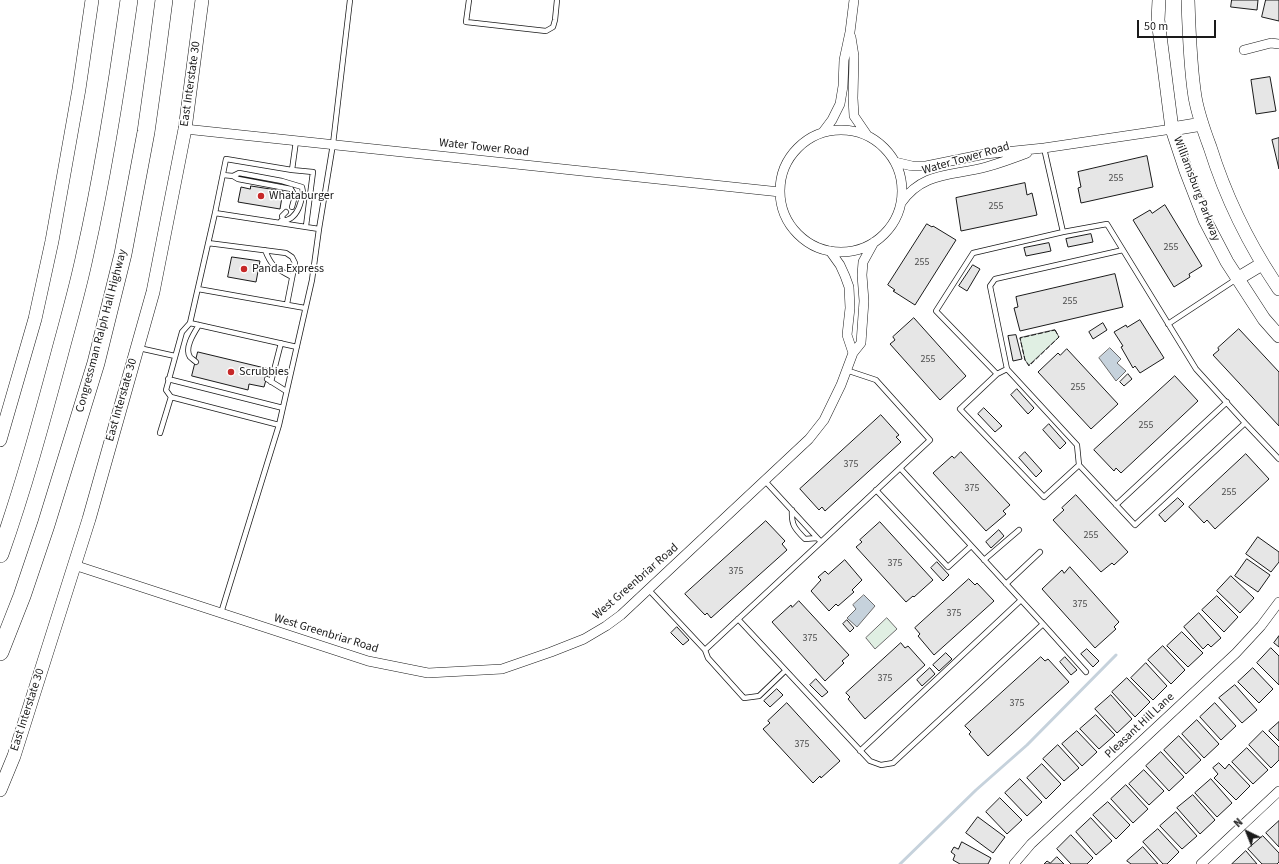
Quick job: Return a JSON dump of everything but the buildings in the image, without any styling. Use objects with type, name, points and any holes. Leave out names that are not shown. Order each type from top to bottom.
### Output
[{"type":"highway","points":[[0,554],[15,512],[40,427],[85,255],[100,184],[119,70],[128,0]]},
{"type":"highway","name":"Congressman Ralph Hall Highway","points":[[0,652],[22,596],[46,525],[96,363],[123,254],[150,106],[164,0]]},
{"type":"main road","points":[[0,440],[35,319],[52,241],[92,0]]},
{"type":"main road","name":"East Interstate 30","points":[[0,790],[14,756],[89,520],[153,292],[185,129],[202,0]]},
{"type":"main road","name":"Williamsburg Parkway","points":[[1159,0],[1158,20],[1172,129],[1186,171],[1205,220],[1224,257],[1264,319],[1279,336]]},
{"type":"main road","points":[[1188,0],[1190,52],[1195,98],[1202,124],[1233,208],[1262,264],[1279,289]]},
{"type":"main road","points":[[1172,129],[1202,124]]},
{"type":"main road","points":[[1237,279],[1262,264]]},
{"type":"street","points":[[823,132],[832,120],[840,104],[843,86],[844,60],[850,32],[854,0]]},
{"type":"street","points":[[850,32],[854,56],[854,116],[867,135]]},
{"type":"street","points":[[1244,50],[1271,43],[1279,44]]},
{"type":"street","name":"Water Tower Road","points":[[185,129],[780,192]]},
{"type":"street","points":[[838,129],[867,135],[883,146],[895,162],[902,182],[901,203],[893,223],[887,231],[874,242],[850,252],[830,251],[811,245],[795,232],[784,216],[781,206],[781,176],[789,158],[802,143],[823,132],[838,129]]},
{"type":"street","name":"Water Tower Road","points":[[895,162],[912,166],[926,166],[985,154],[1044,148],[1172,129]]},
{"type":"street","name":"Water Tower Road","points":[[901,203],[914,188],[931,178],[986,167],[1044,148]]},
{"type":"street","name":"West Greenbriar Road","points":[[74,565],[368,662],[428,672],[502,669],[584,639],[606,626],[620,615],[809,439],[824,420],[853,353],[861,343],[864,301],[862,275],[863,262],[874,242]]},
{"type":"street","points":[[830,251],[846,276],[849,287],[850,308],[847,335],[853,353]]},
{"type":"street","name":"Pleasant Hill Lane","points":[[1014,864],[1031,844],[1236,653],[1262,626],[1279,602]]},
{"type":"street","points":[[1201,864],[1279,791]]},
{"type":"lane","points":[[221,613],[279,424],[312,280],[333,144],[350,0]]},
{"type":"lane","points":[[469,0],[466,22],[546,31],[553,27],[557,0]]},
{"type":"lane","points":[[292,170],[296,140]]},
{"type":"lane","points":[[1044,148],[1063,232]]},
{"type":"lane","points":[[279,424],[171,397],[166,390],[182,332],[190,323],[226,159],[313,172],[306,226]]},
{"type":"lane","points":[[223,175],[233,176],[239,174],[282,181],[302,187],[303,192]]},
{"type":"lane","points":[[233,176],[238,179],[291,189],[295,196],[292,207]]},
{"type":"lane","points":[[281,221],[287,220],[296,214],[301,201]]},
{"type":"lane","points":[[281,221],[282,216],[286,212]]},
{"type":"lane","points":[[215,213],[281,221],[320,229]]},
{"type":"lane","points":[[997,374],[936,311],[973,253],[1063,232],[1107,224],[1196,368],[1279,459]]},
{"type":"lane","points":[[208,243],[286,253],[292,257],[295,262],[287,304]]},
{"type":"lane","points":[[266,250],[270,262],[278,269],[292,277]]},
{"type":"lane","points":[[1123,250],[995,279],[990,286],[1007,369],[1077,445],[1079,465],[1135,525],[1246,423]]},
{"type":"lane","points":[[1168,324],[1237,279]]},
{"type":"lane","points":[[198,289],[305,308]]},
{"type":"lane","points":[[190,323],[297,347]]},
{"type":"lane","points":[[196,362],[190,357],[189,350],[191,340],[199,325]]},
{"type":"lane","points":[[280,343],[269,380],[286,391]]},
{"type":"lane","points":[[137,348],[175,356]]},
{"type":"lane","points":[[1007,369],[997,374],[960,409],[1044,497],[1079,465]]},
{"type":"lane","points":[[705,650],[819,540],[930,440],[876,380],[846,370]]},
{"type":"lane","points":[[168,379],[283,408]]},
{"type":"lane","points":[[160,433],[171,397]]},
{"type":"lane","points":[[1116,505],[1226,402]]},
{"type":"lane","points":[[900,468],[1086,672]]},
{"type":"lane","points":[[764,481],[819,540]]},
{"type":"lane","points":[[876,490],[948,566],[971,546]]},
{"type":"lane","points":[[792,510],[794,528],[805,540],[819,540]]},
{"type":"lane","points":[[984,560],[1019,530]]},
{"type":"lane","points":[[1006,584],[1040,552]]},
{"type":"lane","points":[[648,589],[705,650],[708,658],[744,698],[759,696],[786,671]]},
{"type":"lane","points":[[860,751],[1020,600]]},
{"type":"lane","points":[[738,619],[860,751],[870,761],[881,765],[893,763],[1042,624]]},
{"type":"green space","points":[[1055,330],[1059,337],[1029,365],[1025,360],[1020,338]]},
{"type":"green space","points":[[887,618],[897,629],[875,649],[866,638]]},
{"type":"shaded area","points":[[1110,348],[1121,359],[1117,363],[1126,371],[1116,381],[1099,358]]},
{"type":"shaded area","points":[[864,595],[875,606],[857,627],[847,618],[856,609],[853,605]]},
{"type":"waterway","points":[[900,864],[976,790],[1027,745],[1116,655]]},
{"type":"fence","points":[[1055,330],[1059,337],[1029,366],[1025,360],[1020,338],[1055,330]]},
{"type":"place","name":"Whataburger","points":[[261,196]]},
{"type":"place","name":"Panda Express","points":[[244,269]]},
{"type":"place","name":"Scrubbies","points":[[231,372]]}]
